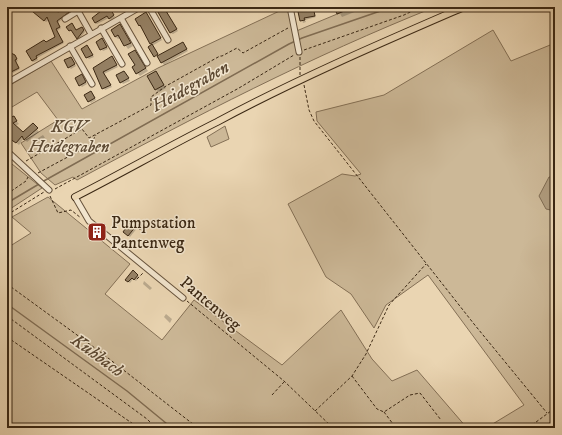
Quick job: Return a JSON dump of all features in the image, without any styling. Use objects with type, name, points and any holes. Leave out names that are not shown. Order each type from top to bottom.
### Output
[{"type":"main road","points":[[75,197],[217,121],[302,80],[464,7]]},
{"type":"street","points":[[7,82],[140,7]]},
{"type":"street","points":[[149,7],[168,40]]},
{"type":"street","points":[[290,7],[299,52]]},
{"type":"street","points":[[65,19],[78,10],[91,34]]},
{"type":"street","points":[[121,18],[147,63]]},
{"type":"street","points":[[101,28],[122,64]]},
{"type":"street","points":[[70,46],[92,84]]},
{"type":"street","points":[[7,151],[47,187]]},
{"type":"street","name":"Pantenweg","points":[[75,197],[84,216],[92,224],[183,298]]},
{"type":"path","points":[[47,187],[54,189],[239,88],[299,52],[404,15],[421,7]]},
{"type":"path","points":[[23,164],[82,129],[89,138],[97,134],[151,105],[151,97],[166,86],[237,48],[243,53],[294,24]]},
{"type":"path","points":[[299,52],[298,69],[309,110],[314,121],[547,413]]},
{"type":"path","points":[[7,194],[26,181],[32,173],[90,145],[97,134]]},
{"type":"path","points":[[7,215],[47,187]]},
{"type":"path","points":[[47,187],[58,213],[71,210],[90,225],[92,224]]},
{"type":"path","points":[[315,412],[352,376],[366,354],[388,304],[427,264]]},
{"type":"path","points":[[137,279],[147,268]]},
{"type":"path","points":[[7,284],[99,351],[198,428]]},
{"type":"path","name":"Pantenweg","points":[[183,298],[284,381],[332,428]]},
{"type":"path","points":[[7,316],[147,419],[156,428]]},
{"type":"path","points":[[7,337],[139,428]]},
{"type":"path","points":[[352,376],[377,408],[384,412],[396,428]]},
{"type":"path","points":[[272,394],[284,381]]},
{"type":"path","points":[[384,412],[410,395],[420,393],[441,420]]},
{"type":"path","points":[[528,428],[555,408]]},
{"type":"green space","name":"KGV Heidegraben","points":[[288,7],[294,32],[354,7],[435,7],[344,46],[254,88],[77,180],[73,177],[55,185],[41,173],[21,143],[58,120],[37,92],[7,110],[7,87],[51,61],[82,109],[158,68]]},
{"type":"green space","points":[[493,30],[511,61],[555,43],[555,419],[542,428],[486,428],[524,405],[428,275],[386,305],[374,328],[351,294],[326,277],[288,204],[342,174],[355,176],[361,174],[317,121],[316,112],[384,95]]},
{"type":"green space","points":[[225,126],[229,139],[211,147],[207,137]]},
{"type":"green space","points":[[7,160],[42,188],[7,211]]},
{"type":"green space","points":[[48,197],[130,264],[105,294],[162,340],[194,300],[282,365],[341,310],[372,359],[392,381],[417,370],[467,428],[7,428],[7,248],[31,233],[12,217]]},
{"type":"shaded area","points":[[549,177],[555,177],[555,211],[546,209],[539,196]]},
{"type":"building","points":[[27,7],[52,7],[58,12],[67,7],[76,7],[57,21],[60,27],[56,29],[63,42],[36,56],[37,58],[32,61],[26,51],[44,40],[46,42],[55,37],[47,17],[44,21]]},
{"type":"building","points":[[99,7],[109,7],[114,15],[109,19],[107,16],[95,23],[92,18],[101,11]]},
{"type":"building","points":[[155,7],[173,7],[166,11],[177,29],[170,33]]},
{"type":"building","points":[[297,7],[310,7],[311,11],[314,11],[315,16],[304,18],[305,20],[300,21]]},
{"type":"building","points":[[334,7],[353,7],[337,14]]},
{"type":"building","points":[[146,12],[161,38],[150,44],[140,25],[139,26],[135,19]]},
{"type":"building","points":[[72,23],[76,30],[82,27],[84,30],[77,39],[71,30],[69,31],[66,27]]},
{"type":"building","points":[[120,24],[131,43],[124,46],[118,35],[115,37],[111,30]]},
{"type":"building","points":[[102,38],[107,47],[100,50],[96,42]]},
{"type":"building","points":[[183,42],[187,49],[161,63],[157,56]]},
{"type":"building","points":[[152,44],[158,54],[154,57],[148,47]]},
{"type":"building","points":[[87,45],[93,55],[86,58],[81,49]]},
{"type":"building","points":[[7,47],[11,53],[15,55],[17,59],[15,60],[19,68],[11,72],[7,66],[11,63],[7,55]]},
{"type":"building","points":[[135,50],[146,68],[136,74],[132,67],[135,65],[128,54]]},
{"type":"building","points":[[112,56],[117,65],[103,72],[111,85],[102,89],[93,68]]},
{"type":"building","points":[[71,57],[75,64],[68,68],[64,60]]},
{"type":"building","points":[[124,71],[129,78],[120,83],[116,75]]},
{"type":"building","points":[[156,71],[164,85],[155,90],[147,76]]},
{"type":"building","points":[[82,74],[86,82],[79,86],[75,78]]},
{"type":"building","points":[[91,91],[95,98],[88,102],[84,95]]},
{"type":"building","points":[[14,116],[17,121],[13,123],[23,132],[33,123],[38,128],[24,140],[22,136],[16,143],[7,137],[7,128],[12,122],[9,118]]},
{"type":"building","points":[[140,221],[144,224],[140,230],[136,226]]},
{"type":"building","points":[[130,222],[136,226],[128,236],[123,232]]},
{"type":"building","points":[[133,270],[138,275],[134,280],[132,278],[128,282],[125,280]]},
{"type":"waterway","name":"Heidegraben","points":[[42,182],[289,44],[302,38],[392,7]]},
{"type":"waterway","name":"Heidegraben","points":[[7,203],[39,184]]},
{"type":"waterway","name":"Kuhbach","points":[[7,304],[127,391],[172,428]]},
{"type":"place","name":"Pumpstation Pantenweg","points":[[97,232]]}]
